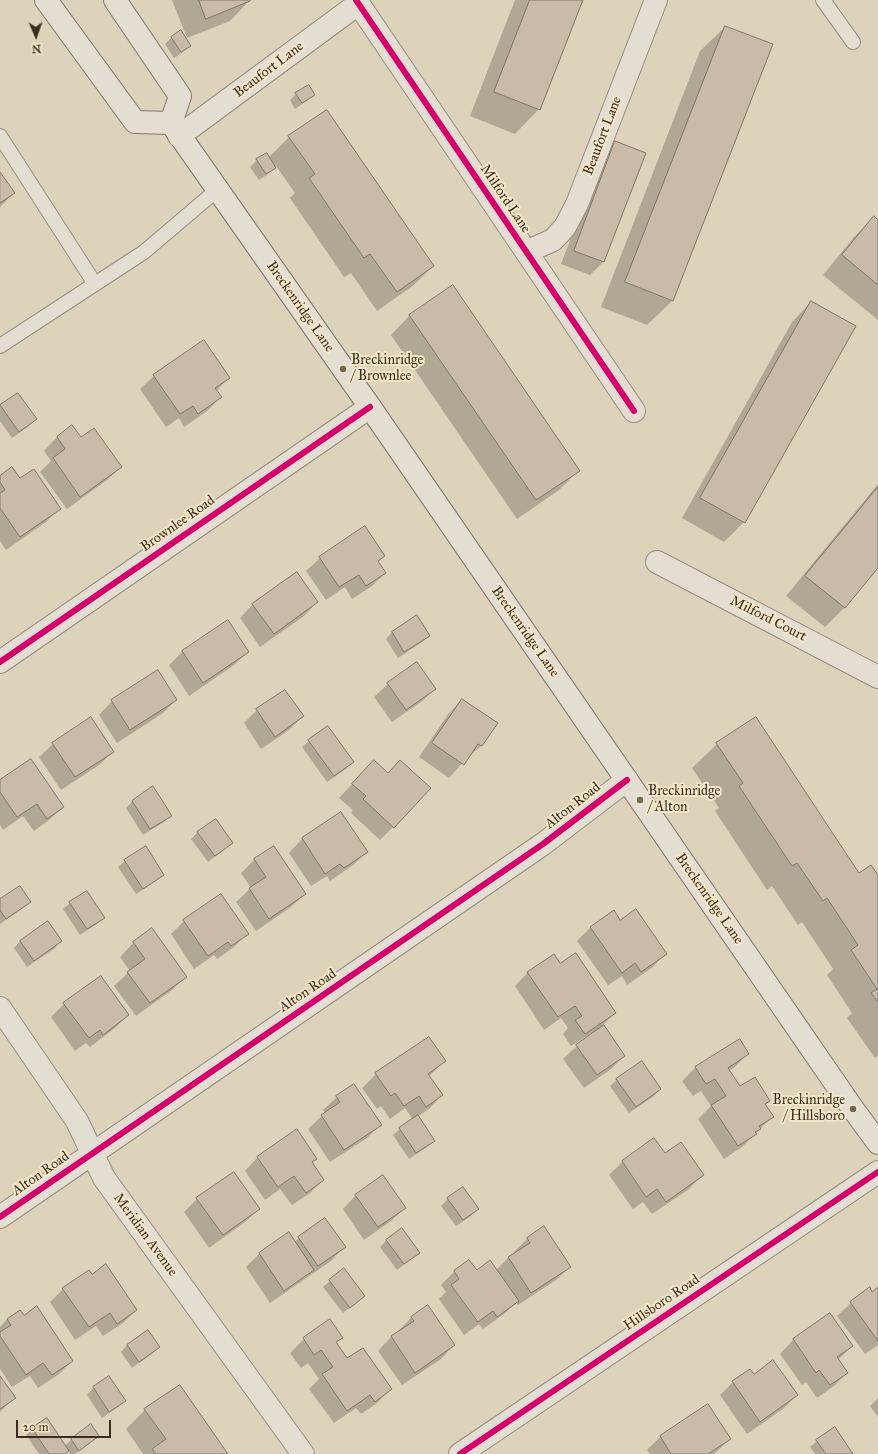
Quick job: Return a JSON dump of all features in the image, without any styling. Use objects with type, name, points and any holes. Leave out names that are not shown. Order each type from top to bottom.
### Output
[{"type":"street","points":[[46,0],[136,122],[175,130],[180,96],[115,0]]},
{"type":"street","name":"Beaufort Lane","points":[[526,252],[553,240],[565,227],[574,210],[656,0]]},
{"type":"street","name":"Beaufort Lane","points":[[175,130],[357,2]]},
{"type":"street","name":"Milford Lane","points":[[357,2],[634,411]]},
{"type":"street","name":"Breckenridge Lane","points":[[175,130],[370,407],[848,1102],[878,1143]]},
{"type":"street","name":"Brownlee Road","points":[[0,662],[370,407]]},
{"type":"street","name":"Milford Court","points":[[657,562],[878,677]]},
{"type":"street","name":"Alton Road","points":[[0,1217],[543,844],[627,780]]},
{"type":"street","name":"Meridian Avenue","points":[[0,1008],[77,1121],[104,1178],[303,1454]]},
{"type":"street","name":"Hillsboro Road","points":[[460,1454],[878,1172]]},
{"type":"lane","points":[[823,0],[853,42]]},
{"type":"lane","points":[[0,136],[95,284]]},
{"type":"lane","points":[[0,346],[144,252],[217,190]]},
{"type":"building","points":[[199,0],[250,0],[250,1],[206,19]]},
{"type":"building","points":[[530,0],[583,0],[540,110],[494,92]]},
{"type":"building","points":[[725,26],[773,44],[673,301],[625,282]]},
{"type":"building","points":[[181,30],[191,46],[181,52],[171,37]]},
{"type":"building","points":[[309,85],[315,95],[302,103],[295,93]]},
{"type":"building","points":[[327,110],[434,266],[397,292],[370,254],[364,258],[309,178],[315,174],[288,136]]},
{"type":"building","points":[[615,141],[646,153],[604,262],[574,251]]},
{"type":"building","points":[[267,153],[276,168],[266,174],[256,159]]},
{"type":"building","points":[[0,172],[15,193],[0,203]]},
{"type":"building","points":[[874,216],[878,220],[878,285],[842,255]]},
{"type":"building","points":[[453,285],[580,471],[536,500],[409,315]]},
{"type":"building","points":[[811,301],[856,326],[745,523],[700,498]]},
{"type":"building","points":[[204,340],[230,378],[215,388],[222,397],[198,414],[193,406],[180,414],[153,375]]},
{"type":"building","points":[[18,393],[37,419],[19,432],[0,405]]},
{"type":"building","points":[[72,425],[81,437],[94,428],[122,467],[80,497],[53,458],[65,449],[57,437]]},
{"type":"building","points":[[12,467],[20,478],[34,469],[61,509],[20,537],[0,508],[0,493],[5,490],[0,482],[0,476]]},
{"type":"building","points":[[878,487],[878,568],[845,608],[805,576]]},
{"type":"building","points":[[365,526],[385,556],[378,561],[386,573],[366,586],[359,575],[339,587],[319,557]]},
{"type":"building","points":[[297,572],[318,602],[274,634],[252,604]]},
{"type":"building","points":[[417,615],[430,636],[404,652],[392,632]]},
{"type":"building","points":[[228,620],[249,652],[203,683],[182,651]]},
{"type":"building","points":[[417,662],[436,689],[406,710],[387,683]]},
{"type":"building","points":[[158,670],[177,700],[130,730],[111,700]]},
{"type":"building","points":[[285,690],[304,716],[275,737],[256,709]]},
{"type":"building","points":[[462,699],[498,723],[482,746],[478,744],[464,765],[432,743]]},
{"type":"building","points":[[91,717],[114,752],[75,777],[52,743]]},
{"type":"building","points":[[756,717],[859,873],[871,865],[878,875],[878,1002],[871,993],[877,989],[851,950],[858,945],[827,898],[823,901],[797,863],[792,866],[739,786],[743,783],[716,743]]},
{"type":"building","points":[[328,726],[354,762],[334,776],[308,740]]},
{"type":"building","points":[[31,759],[64,807],[47,819],[37,804],[17,817],[0,792],[0,780]]},
{"type":"building","points":[[374,760],[388,773],[400,760],[431,788],[394,828],[363,799],[366,796],[352,784]]},
{"type":"building","points":[[153,786],[172,816],[150,829],[132,801]]},
{"type":"building","points":[[341,812],[368,852],[344,868],[340,864],[325,874],[302,838]]},
{"type":"building","points":[[216,819],[233,843],[215,856],[197,832]]},
{"type":"building","points":[[146,846],[164,875],[143,889],[124,860]]},
{"type":"building","points":[[274,846],[306,894],[269,919],[249,888],[266,877],[254,859]]},
{"type":"building","points":[[20,886],[31,902],[6,919],[0,910],[0,899]]},
{"type":"building","points":[[87,891],[105,918],[87,929],[69,902]]},
{"type":"building","points":[[221,894],[249,934],[231,946],[228,942],[208,956],[183,920]]},
{"type":"building","points":[[636,909],[667,954],[641,972],[635,963],[622,973],[590,927],[614,910],[620,920]]},
{"type":"building","points":[[48,921],[62,941],[34,961],[20,941]]},
{"type":"building","points":[[152,928],[187,977],[150,1003],[127,972],[145,959],[133,942]]},
{"type":"building","points":[[576,953],[616,1013],[585,1034],[575,1020],[582,1016],[575,1006],[558,1017],[527,972],[554,954],[560,963]]},
{"type":"building","points":[[101,976],[129,1015],[103,1035],[100,1030],[89,1038],[63,1003]]},
{"type":"building","points":[[604,1025],[625,1056],[597,1075],[576,1045]]},
{"type":"building","points":[[429,1037],[446,1061],[428,1074],[443,1095],[426,1107],[419,1096],[404,1106],[395,1093],[391,1096],[375,1073]]},
{"type":"building","points":[[740,1039],[749,1054],[728,1068],[740,1086],[755,1077],[770,1101],[765,1104],[774,1117],[759,1126],[761,1129],[755,1132],[757,1134],[738,1146],[711,1105],[726,1096],[715,1079],[706,1084],[695,1067]]},
{"type":"building","points":[[642,1061],[661,1089],[636,1107],[616,1079]]},
{"type":"building","points":[[354,1084],[382,1125],[344,1150],[321,1115],[340,1102],[336,1096]]},
{"type":"building","points":[[418,1115],[435,1141],[416,1153],[399,1128]]},
{"type":"building","points":[[297,1129],[317,1159],[312,1162],[324,1180],[306,1193],[294,1176],[278,1187],[257,1157]]},
{"type":"building","points":[[654,1138],[665,1153],[681,1142],[704,1175],[666,1202],[657,1189],[646,1197],[622,1161]]},
{"type":"building","points":[[234,1172],[260,1209],[223,1235],[196,1198]]},
{"type":"building","points":[[383,1175],[406,1208],[378,1227],[355,1195]]},
{"type":"building","points":[[463,1187],[479,1209],[463,1220],[447,1198]]},
{"type":"building","points":[[325,1218],[346,1247],[318,1266],[298,1237]]},
{"type":"building","points":[[544,1226],[571,1267],[531,1293],[508,1257],[530,1243],[527,1238]]},
{"type":"building","points":[[402,1228],[420,1253],[404,1264],[386,1240]]},
{"type":"building","points":[[289,1232],[314,1270],[284,1291],[259,1253]]},
{"type":"building","points":[[469,1260],[477,1270],[490,1260],[519,1301],[497,1317],[493,1311],[478,1322],[451,1285],[459,1279],[454,1271]]},
{"type":"building","points":[[106,1264],[137,1310],[117,1324],[110,1313],[89,1327],[62,1288],[89,1270],[92,1274]]},
{"type":"building","points":[[344,1268],[365,1296],[350,1308],[329,1280]]},
{"type":"building","points":[[870,1287],[872,1292],[878,1287],[878,1341],[850,1302]]},
{"type":"building","points":[[428,1305],[455,1345],[415,1373],[391,1336],[414,1321],[411,1317]]},
{"type":"building","points":[[37,1306],[73,1361],[52,1375],[43,1363],[26,1375],[0,1336],[0,1332],[11,1325],[7,1319],[20,1310],[24,1315]]},
{"type":"building","points":[[830,1313],[853,1346],[837,1357],[848,1373],[830,1385],[819,1370],[816,1373],[793,1339]]},
{"type":"building","points":[[330,1319],[343,1338],[336,1342],[347,1358],[363,1348],[392,1389],[375,1402],[370,1395],[347,1411],[322,1374],[333,1367],[321,1350],[314,1355],[303,1338]]},
{"type":"building","points":[[148,1330],[160,1347],[139,1362],[127,1345]]},
{"type":"building","points":[[773,1360],[798,1395],[760,1422],[732,1381],[750,1369],[754,1374]]},
{"type":"building","points":[[0,1376],[16,1398],[0,1409]]},
{"type":"building","points":[[109,1376],[126,1401],[109,1412],[93,1387]]},
{"type":"building","points":[[180,1385],[228,1454],[156,1454],[152,1449],[166,1439],[144,1409]]},
{"type":"building","points":[[708,1404],[731,1439],[708,1454],[671,1454],[660,1436]]},
{"type":"building","points":[[47,1418],[69,1451],[65,1454],[49,1454],[32,1428]]},
{"type":"building","points":[[91,1424],[99,1436],[79,1451],[71,1439]]},
{"type":"building","points":[[835,1427],[853,1454],[826,1454],[816,1440]]},
{"type":"cycle path","points":[[356,0],[634,411]]},
{"type":"cycle path","points":[[0,662],[370,407]]},
{"type":"cycle path","points":[[0,1217],[543,844],[627,780]]},
{"type":"cycle path","points":[[460,1454],[878,1172]]},
{"type":"place","name":"Breckinridge / Brownlee","points":[[343,369]]},
{"type":"place","name":"Breckinridge / Alton","points":[[640,800]]},
{"type":"place","name":"Breckinridge / Hillsboro","points":[[853,1109]]}]
